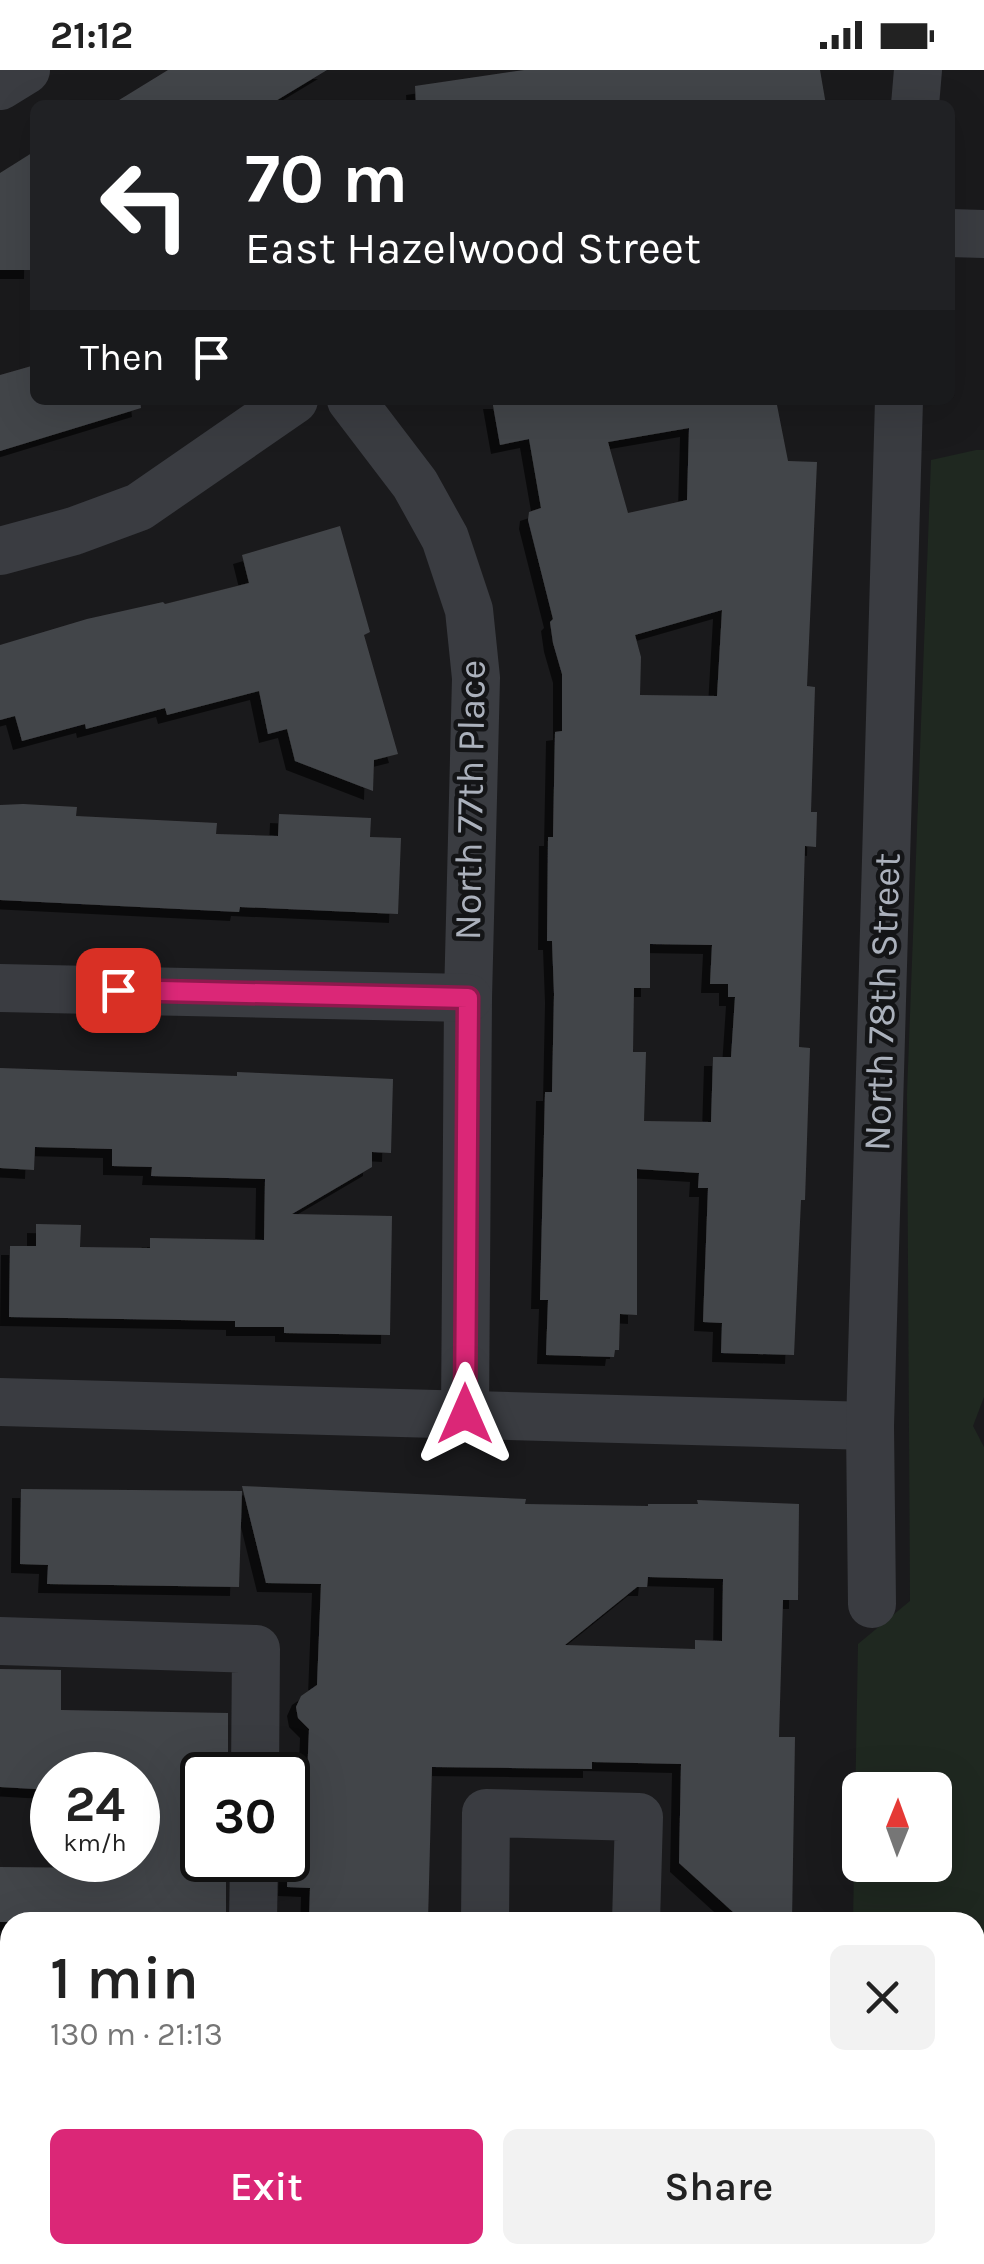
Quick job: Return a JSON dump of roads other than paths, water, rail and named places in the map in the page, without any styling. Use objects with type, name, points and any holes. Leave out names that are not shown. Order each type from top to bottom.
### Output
[{"type":"street","points":[[0,86],[26,70]]},
{"type":"street","points":[[915,100],[918,70]]},
{"type":"street","points":[[955,233],[984,234]]},
{"type":"street","points":[[0,550],[74,531],[140,507],[287,405]]},
{"type":"street","name":"North 77th Place","points":[[354,405],[422,497],[445,538],[469,610],[476,678],[468,998],[465,1414]]},
{"type":"street","name":"North 78th Street","points":[[872,1604],[870,1426],[899,405]]},
{"type":"street","points":[[0,988],[468,998]]},
{"type":"street","points":[[0,1402],[870,1426]]},
{"type":"street","points":[[0,1641],[256,1649],[254,1752]]},
{"type":"street","points":[[485,1912],[486,1812],[638,1816],[636,1912]]},
{"type":"street","points":[[253,1912],[254,1882]]}]
